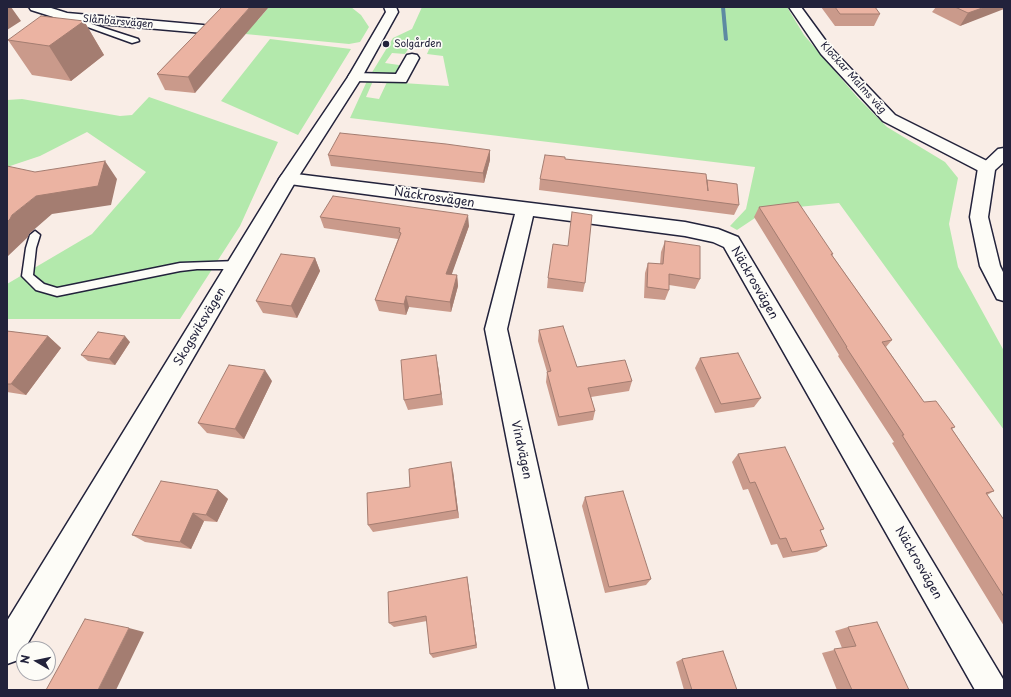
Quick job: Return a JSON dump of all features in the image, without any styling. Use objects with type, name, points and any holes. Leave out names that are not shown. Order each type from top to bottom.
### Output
[{"type":"street","name":"Slånbärsvägen","points":[[35,7],[66,17],[203,29]]},
{"type":"street","points":[[93,20],[107,7]]},
{"type":"street","name":"Skogsviksvägen","points":[[7,649],[288,179],[355,77],[392,12],[390,7]]},
{"type":"street","name":"Klockar Malms väg","points":[[795,7],[826,51],[889,118],[987,168]]},
{"type":"street","points":[[355,77],[401,79],[412,58]]},
{"type":"street","points":[[1004,154],[987,168],[979,217],[990,266],[1004,293]]},
{"type":"street","name":"Näckrosvägen","points":[[288,179],[685,229],[718,236],[730,242],[992,690]]},
{"type":"street","name":"Vindvägen","points":[[525,210],[496,329],[572,690]]},
{"type":"lane","points":[[66,17],[135,41]]},
{"type":"lane","points":[[35,234],[27,276],[40,287],[57,292],[180,267],[197,265],[237,265]]},
{"type":"green space","points":[[269,7],[351,7],[361,15],[369,27],[360,42],[349,44],[235,33],[258,20]]},
{"type":"green space","points":[[422,7],[787,7],[804,35],[858,98],[887,127],[945,162],[958,178],[949,224],[958,267],[1004,351],[1004,430],[839,203],[767,210],[737,230],[730,226],[746,209],[755,167],[350,118],[367,81],[373,81],[366,97],[379,99],[387,82],[449,86],[443,56],[427,54],[430,47],[410,46],[405,54],[392,53],[385,63],[399,65],[399,71],[393,75],[371,74],[393,38],[412,29]]},
{"type":"green space","points":[[270,39],[351,49],[298,135],[221,101]]},
{"type":"green space","points":[[149,97],[278,142],[240,226],[180,319],[7,319],[7,284],[92,234],[146,172],[87,132],[40,156],[7,167],[7,100],[22,99],[120,116],[132,115]]},
{"type":"building","points":[[222,7],[250,7],[188,77],[157,74]]},
{"type":"building","points":[[835,7],[875,7],[880,14],[840,14]]},
{"type":"building","points":[[955,7],[985,7],[968,13]]},
{"type":"building","points":[[41,16],[84,21],[49,46],[8,40]]},
{"type":"building","points":[[340,133],[490,150],[483,173],[328,155]]},
{"type":"building","points":[[545,155],[565,157],[565,159],[706,174],[708,191],[707,180],[737,184],[739,205],[540,179]]},
{"type":"building","points":[[105,161],[98,186],[36,196],[12,215],[7,222],[7,166],[35,172]]},
{"type":"building","points":[[333,196],[468,215],[446,274],[457,275],[450,302],[406,296],[404,304],[375,300],[401,233],[399,232],[400,228],[320,217]]},
{"type":"building","points":[[798,202],[833,254],[831,254],[892,340],[882,342],[924,402],[936,401],[955,427],[951,428],[994,491],[986,493],[1004,520],[1004,597],[902,435],[904,435],[846,347],[759,207]]},
{"type":"building","points":[[572,212],[592,215],[585,283],[548,278],[553,244],[568,246]]},
{"type":"building","points":[[665,241],[700,246],[700,279],[669,274],[669,290],[647,287],[648,263],[663,264]]},
{"type":"building","points":[[281,254],[315,258],[291,306],[256,301]]},
{"type":"building","points":[[563,326],[577,367],[625,360],[632,381],[588,388],[595,411],[559,417],[547,372],[551,371],[539,330]]},
{"type":"building","points":[[7,331],[48,336],[11,384],[7,384]]},
{"type":"building","points":[[98,332],[125,336],[109,359],[81,355]]},
{"type":"building","points":[[738,353],[761,398],[721,404],[700,358]]},
{"type":"building","points":[[436,355],[441,394],[404,400],[401,360]]},
{"type":"building","points":[[229,365],[265,370],[235,429],[198,423]]},
{"type":"building","points":[[785,447],[824,529],[820,530],[827,546],[792,552],[786,538],[780,539],[755,482],[750,483],[738,454]]},
{"type":"building","points":[[451,462],[457,510],[368,525],[367,493],[410,487],[409,469]]},
{"type":"building","points":[[161,481],[218,490],[206,515],[193,513],[180,542],[132,535]]},
{"type":"building","points":[[623,491],[651,579],[609,587],[585,497]]},
{"type":"building","points":[[467,577],[476,645],[430,654],[426,616],[389,623],[388,592]]},
{"type":"building","points":[[85,619],[129,628],[98,690],[46,690],[51,681],[56,681],[56,672]]},
{"type":"building","points":[[877,622],[909,690],[852,690],[834,649],[856,646],[848,627]]},
{"type":"building","points":[[723,651],[737,690],[692,690],[682,659]]},
{"type":"waterway","points":[[723,7],[726,40]]},
{"type":"place","name":"Solgården","points":[[386,44]]}]
